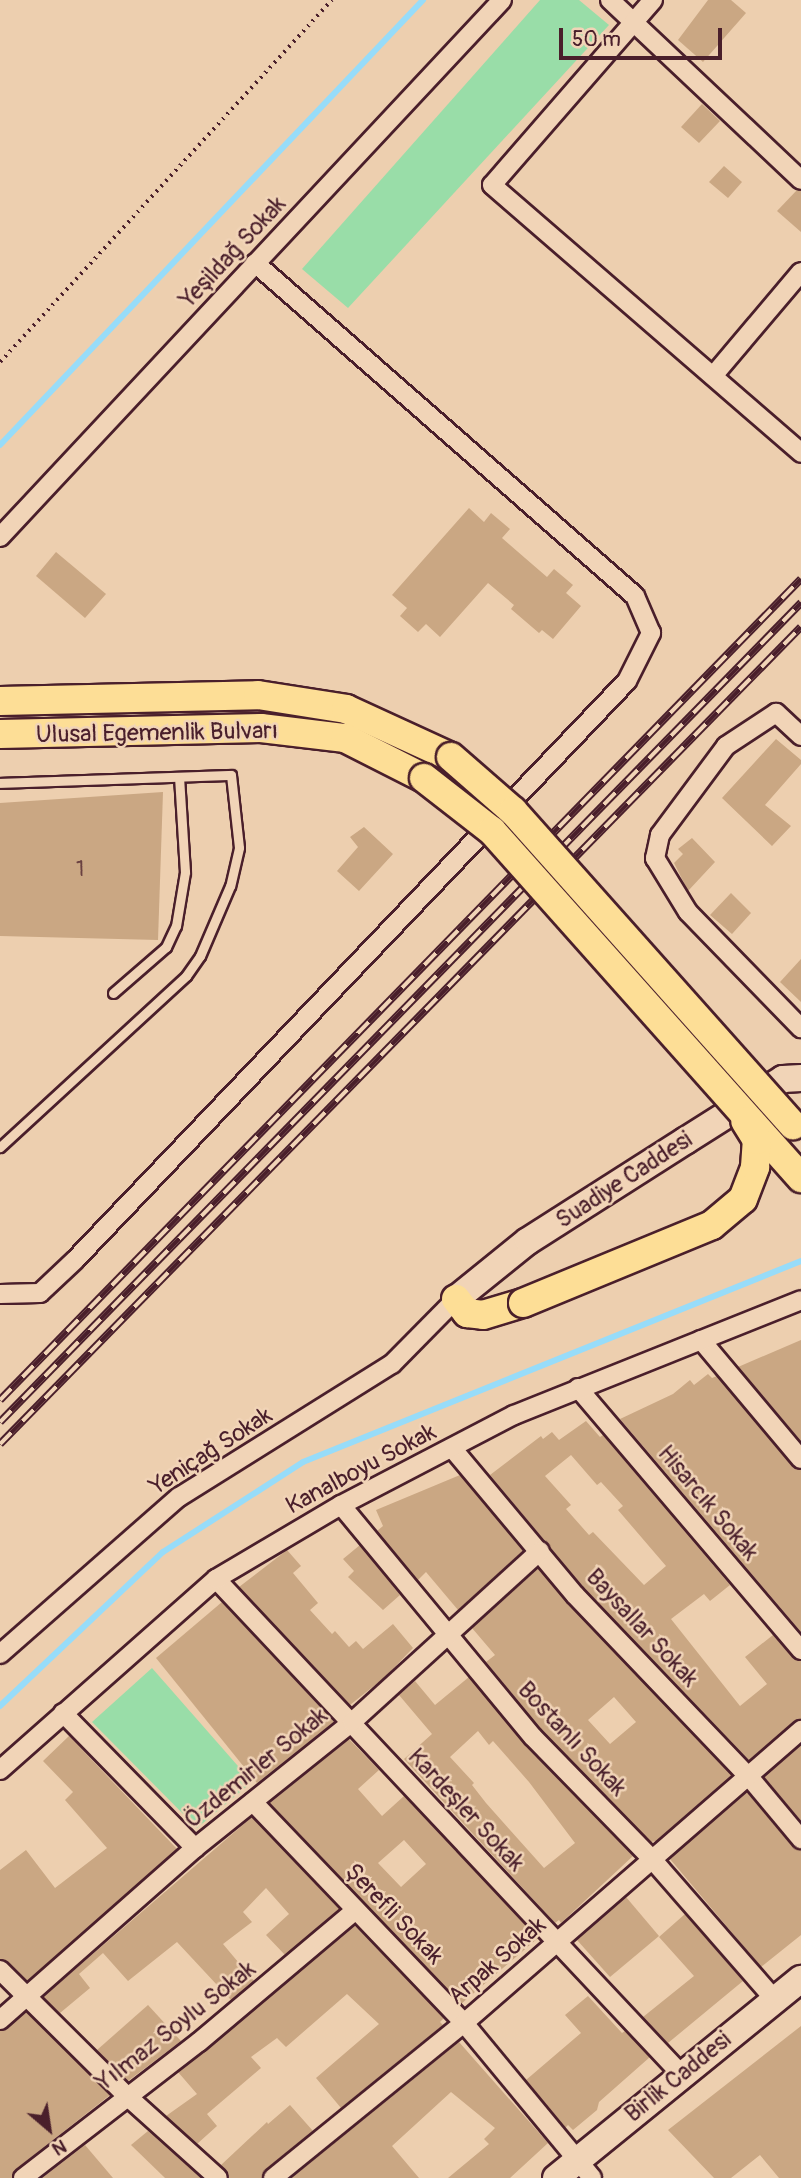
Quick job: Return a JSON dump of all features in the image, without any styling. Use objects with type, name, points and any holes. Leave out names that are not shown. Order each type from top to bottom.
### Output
[{"type":"main road","name":"Ulusal Egemenlik Bulvarı","points":[[0,701],[258,695],[346,709],[451,757],[513,811],[801,1133]]},
{"type":"main road","name":"Ulusal Egemenlik Bulvarı","points":[[0,734],[261,728],[345,738],[425,778],[492,831],[735,1104]]},
{"type":"main road","name":"Suadiye Caddesi","points":[[456,1299],[528,1241],[783,1079],[801,1078]]},
{"type":"main road","points":[[735,1104],[801,1178]]},
{"type":"main road","points":[[456,1299],[467,1313],[483,1315],[523,1303],[712,1225],[743,1199],[755,1167],[757,1140],[735,1104]]},
{"type":"main road","name":"Birlik Caddesi","points":[[556,2178],[584,2169],[681,2074],[801,1979]]},
{"type":"street","name":"Yeşildağ Sokak","points":[[0,537],[502,0]]},
{"type":"street","points":[[610,0],[801,180]]},
{"type":"street","points":[[653,0],[492,185],[801,453]]},
{"type":"street","points":[[0,1294],[40,1293],[75,1260],[627,681],[652,633],[635,596],[255,263]]},
{"type":"street","points":[[713,376],[801,272]]},
{"type":"street","points":[[801,736],[776,713],[726,746],[660,835],[655,858],[688,912],[801,1028]]},
{"type":"street","name":"Yeniçağ Sokak","points":[[0,1654],[178,1497],[392,1364],[456,1299]]},
{"type":"street","name":"Kanalboyu Sokak","points":[[0,1770],[216,1579],[341,1505],[514,1415],[801,1300]]},
{"type":"street","points":[[701,1340],[801,1459]]},
{"type":"street","name":"Hisarcık Sokak","points":[[578,1388],[801,1650]]},
{"type":"street","name":"Baysallar Sokak","points":[[452,1448],[575,1595],[750,1778],[801,1839]]},
{"type":"street","name":"Bostanlı Sokak","points":[[341,1505],[533,1737],[652,1859],[775,2000]]},
{"type":"street","name":"Özdemirler Sokak","points":[[0,2020],[195,1848],[352,1722],[540,1551]]},
{"type":"street","name":"Kardeşler Sokak","points":[[216,1579],[555,1943],[681,2074]]},
{"type":"street","points":[[63,1713],[195,1848]]},
{"type":"street","name":"Arpak Sokak","points":[[273,2178],[464,2023],[652,1859],[750,1778],[801,1731]]},
{"type":"street","name":"Şerefli Sokak","points":[[253,1802],[464,2023],[584,2169]]},
{"type":"street","name":"Yılmaz Soylu Sokak","points":[[23,2178],[199,2042],[356,1910]]},
{"type":"street","points":[[0,1970],[127,2096],[218,2178]]},
{"type":"lane","points":[[0,783],[231,775],[239,848],[230,886],[200,956],[186,976],[0,1147]]},
{"type":"lane","points":[[113,993],[166,947],[176,926],[185,872],[179,777]]},
{"type":"path","points":[[0,362],[332,0]]},
{"type":"green space","points":[[540,0],[579,0],[609,25],[348,308],[302,269]]},
{"type":"green space","points":[[152,1668],[252,1782],[197,1828],[92,1722]]},
{"type":"building","points":[[708,0],[731,0],[746,13],[703,62],[678,40]]},
{"type":"building","points":[[702,104],[720,121],[699,143],[681,127]]},
{"type":"building","points":[[724,166],[742,182],[728,198],[709,182]]},
{"type":"building","points":[[797,190],[801,191],[801,232],[777,211]]},
{"type":"building","points":[[469,508],[484,522],[491,513],[510,529],[502,538],[547,577],[554,569],[573,585],[566,593],[581,606],[553,639],[542,630],[539,633],[511,609],[514,605],[488,583],[440,637],[426,624],[418,632],[400,616],[407,608],[392,595]]},
{"type":"building","points":[[56,552],[106,594],[85,618],[36,576]]},
{"type":"building","points":[[776,739],[801,760],[801,764],[765,805],[791,826],[772,846],[722,798]]},
{"type":"building","points":[[163,792],[158,940],[0,936],[0,803]]},
{"type":"building","points":[[364,827],[393,854],[359,891],[337,871],[358,847],[350,837]]},
{"type":"building","points":[[692,838],[715,862],[688,891],[674,863],[683,854],[678,849]]},
{"type":"building","points":[[731,893],[751,913],[732,934],[710,915]]},
{"type":"building","points":[[801,959],[801,1002],[780,982]]},
{"type":"building","points":[[801,1340],[801,1441],[738,1367]]},
{"type":"building","points":[[708,1374],[712,1378],[717,1376],[792,1466],[801,1470],[801,1632],[620,1419],[673,1394],[690,1380],[694,1385]]},
{"type":"building","points":[[586,1421],[600,1437],[603,1435],[730,1585],[710,1601],[704,1594],[671,1619],[740,1706],[767,1684],[745,1657],[773,1635],[792,1657],[801,1661],[801,1719],[794,1721],[749,1760],[583,1587],[490,1475],[541,1436],[543,1439],[552,1432],[559,1440]],"holes":[[[571,1455],[597,1485],[601,1482],[623,1506],[618,1510],[666,1566],[644,1585],[593,1532],[589,1535],[566,1509],[571,1505],[545,1476]]]},
{"type":"building","points":[[460,1475],[523,1551],[458,1610],[426,1572],[418,1580],[377,1531],[383,1526],[376,1510]]},
{"type":"building","points":[[360,1545],[400,1595],[383,1610],[348,1577],[354,1571],[343,1559]]},
{"type":"building","points":[[287,1550],[301,1566],[293,1573],[318,1603],[310,1610],[332,1634],[335,1631],[349,1647],[356,1641],[363,1649],[393,1624],[413,1648],[385,1677],[350,1705],[239,1587]]},
{"type":"building","points":[[538,1568],[567,1603],[732,1775],[656,1841],[651,1842],[541,1729],[486,1662],[495,1655],[472,1628]],"holes":[[[614,1697],[636,1722],[610,1744],[588,1720]]]},
{"type":"building","points":[[222,1602],[334,1722],[257,1783],[156,1658]]},
{"type":"building","points":[[469,1677],[525,1745],[633,1856],[561,1923],[559,1920],[555,1923],[404,1759],[432,1734],[399,1695],[415,1681],[435,1705]],"holes":[[[478,1731],[489,1745],[493,1741],[529,1782],[575,1843],[544,1868],[486,1803],[472,1785],[474,1783],[450,1757]]]},
{"type":"building","points":[[69,1736],[177,1849],[27,1981],[8,1962],[0,1959],[0,1870],[26,1850],[55,1888],[107,1848],[65,1800],[73,1792],[43,1761]]},
{"type":"building","points":[[349,1739],[379,1770],[358,1789],[382,1816],[404,1796],[538,1938],[461,2004],[270,1803]],"holes":[[[404,1840],[426,1864],[401,1887],[378,1863]]]},
{"type":"building","points":[[801,1745],[801,1821],[764,1777]]},
{"type":"building","points":[[747,1792],[792,1846],[801,1850],[801,1935],[761,1967],[670,1859]]},
{"type":"building","points":[[252,1817],[339,1909],[285,1955],[266,1935],[289,1914],[266,1888],[243,1912],[252,1922],[223,1944],[254,1981],[231,2000],[177,1942],[128,1981],[103,1953],[79,1974],[90,1988],[60,2013],[43,1997]]},
{"type":"building","points":[[626,1897],[659,1936],[610,1977],[577,1940]]},
{"type":"building","points":[[685,1914],[743,1981],[668,2043],[643,2017],[694,1976],[659,1937]]},
{"type":"building","points":[[355,1926],[444,2018],[440,2022],[443,2025],[341,2108],[316,2078],[379,2024],[347,1994],[286,2047],[277,2038],[251,2057],[261,2068],[207,2114],[217,2126],[197,2144],[166,2116],[197,2094],[178,2072]]},
{"type":"building","points":[[588,1996],[622,2033],[625,2031],[650,2057],[599,2102],[597,2110],[573,2130],[568,2125],[565,2128],[526,2080],[581,2033],[565,2015]]},
{"type":"building","points":[[148,2005],[181,2041],[128,2081],[97,2050]]},
{"type":"building","points":[[26,2012],[110,2095],[16,2169],[12,2178],[0,2178],[0,2031]]},
{"type":"building","points":[[801,2026],[801,2178],[779,2178],[760,2155],[731,2178],[714,2178],[668,2130]]},
{"type":"building","points":[[459,2042],[548,2143],[510,2178],[448,2178],[489,2144],[484,2139],[495,2128],[451,2092],[392,2146],[419,2178],[291,2178]]},
{"type":"building","points":[[290,2105],[313,2131],[266,2169],[262,2178],[229,2178],[221,2165],[267,2122],[268,2124]]},
{"type":"building","points":[[148,2131],[201,2178],[165,2178],[131,2145]]},
{"type":"building","points":[[85,2145],[113,2178],[42,2178]]},
{"type":"waterway","points":[[0,445],[423,0]]},
{"type":"waterway","points":[[0,1706],[163,1552],[303,1462],[801,1261]]},
{"type":"railway","points":[[0,1400],[801,579]]},
{"type":"railway","points":[[0,1422],[801,603]]},
{"type":"railway","points":[[0,1444],[801,627]]}]
